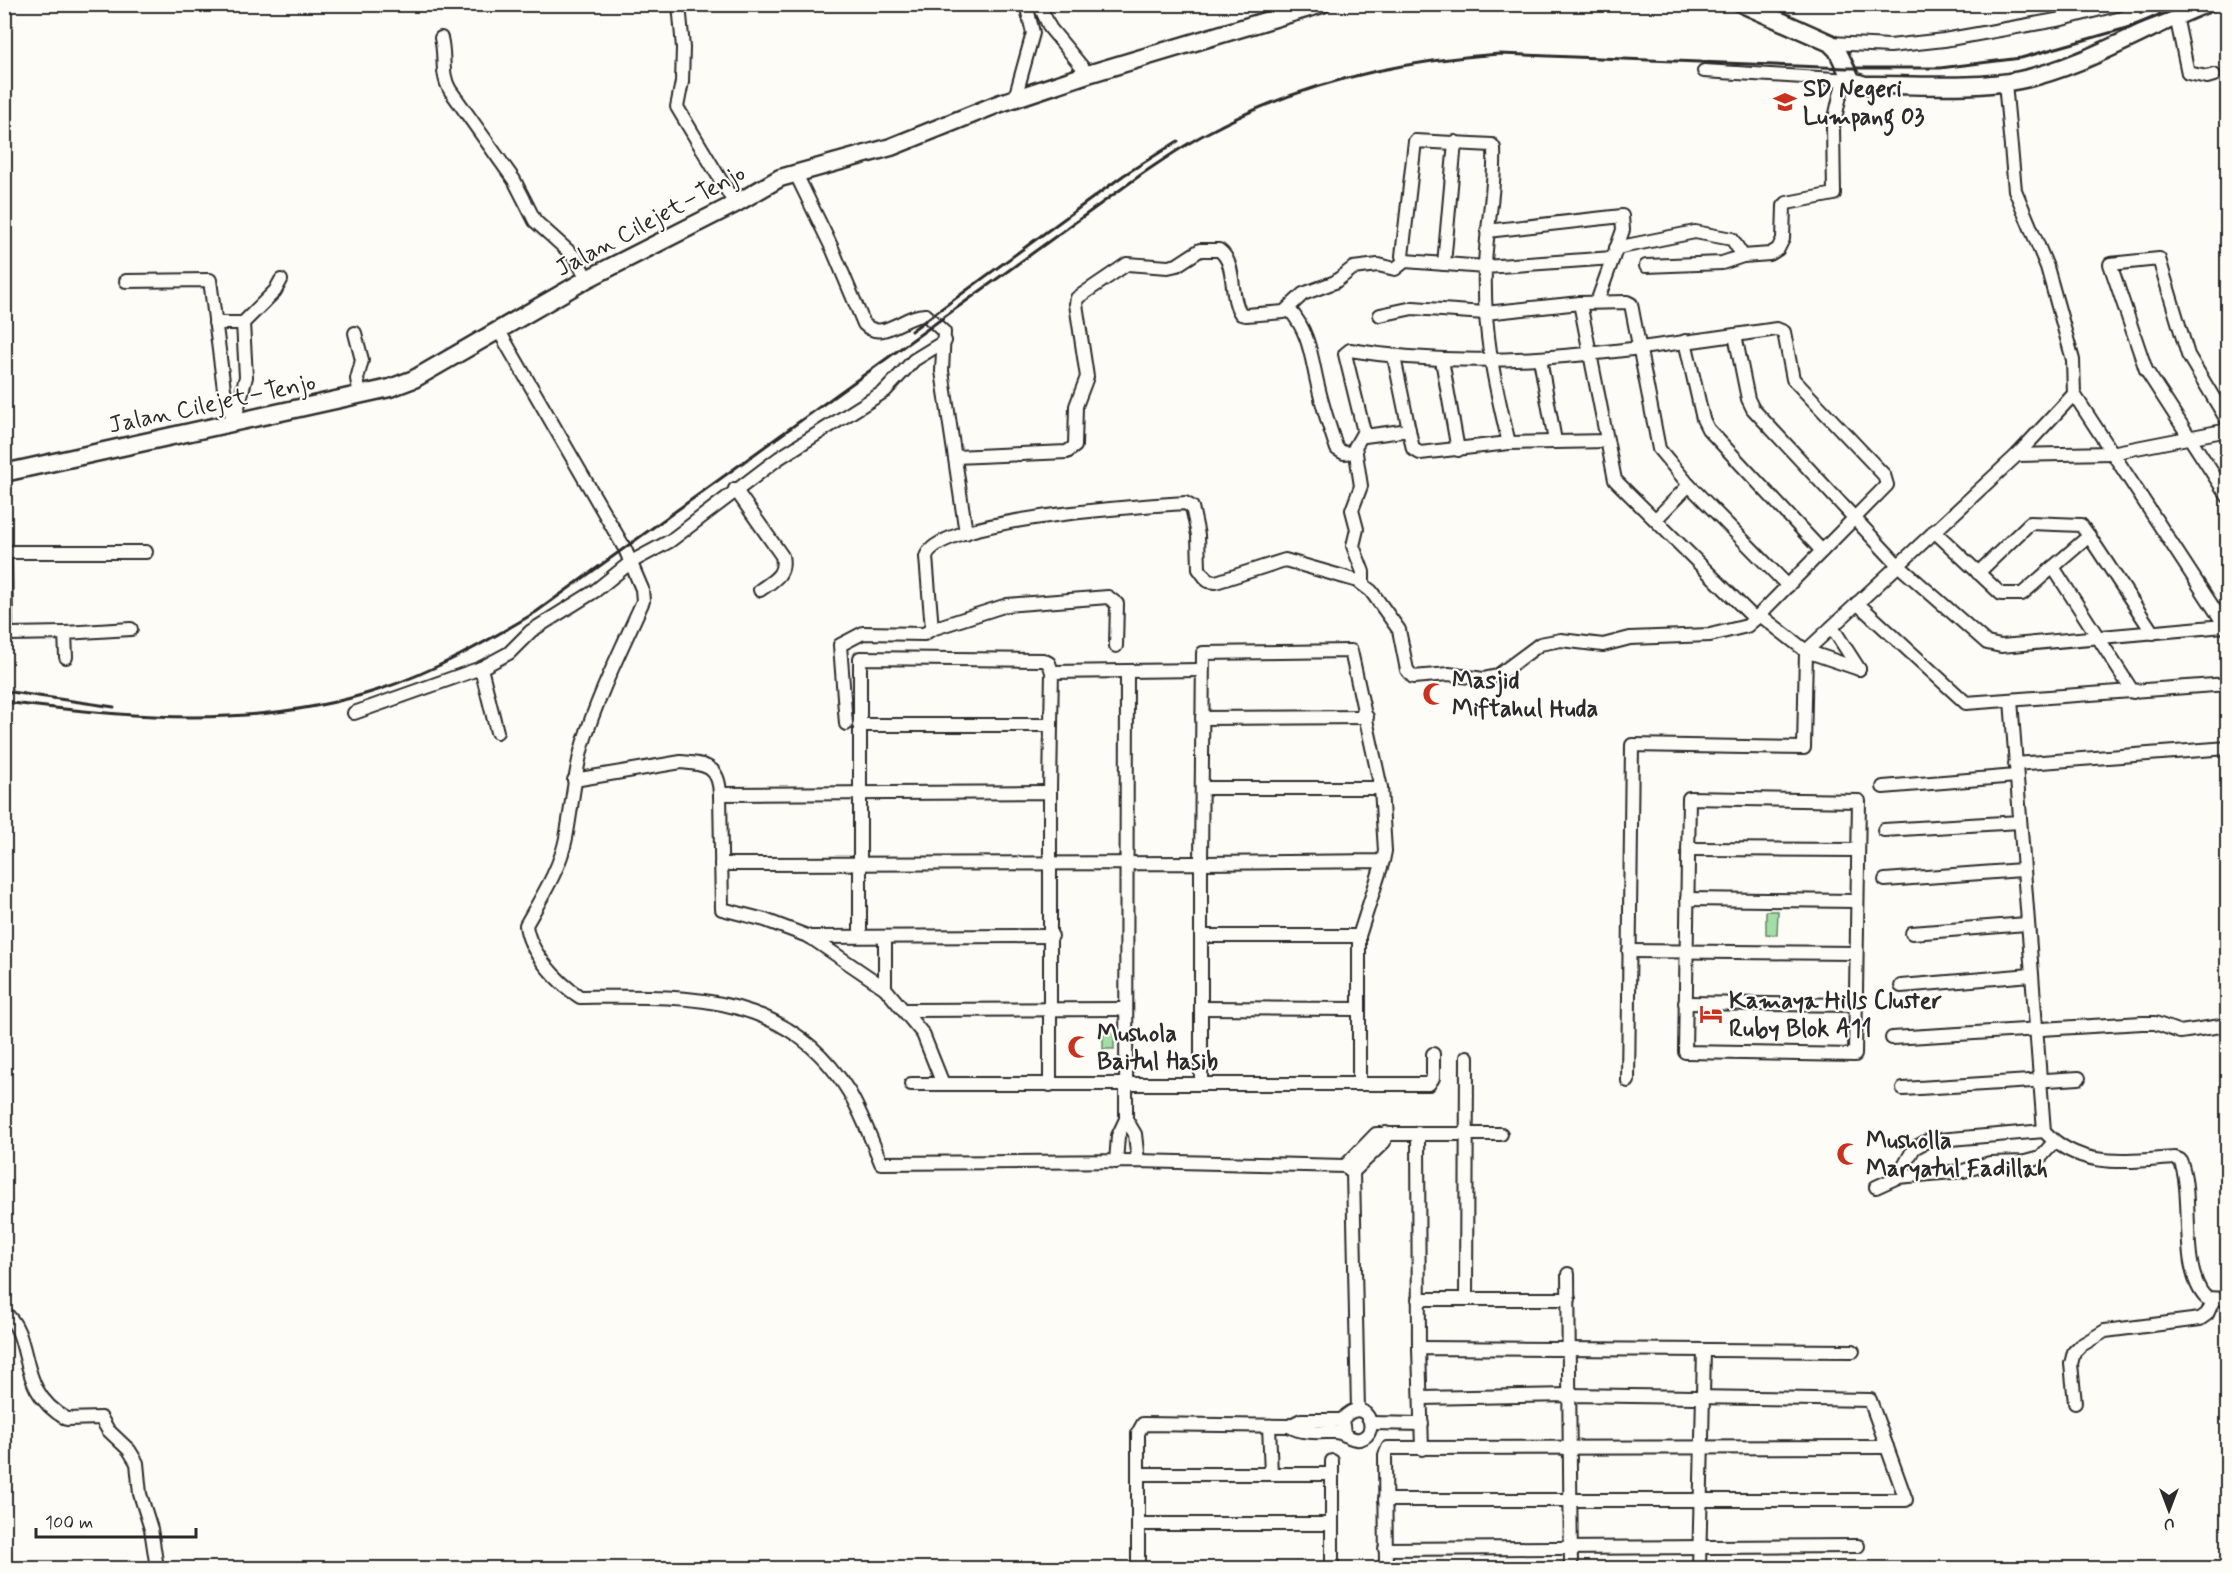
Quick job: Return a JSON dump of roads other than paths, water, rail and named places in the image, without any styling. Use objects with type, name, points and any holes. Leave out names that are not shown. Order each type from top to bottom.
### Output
[{"type":"main road","name":"Jalan Cilejet–Tenjo","points":[[4,473],[390,388],[414,379],[587,279],[795,172],[891,147],[1015,98],[1275,11],[1322,4]]},
{"type":"main road","points":[[1743,5],[1830,43],[1837,50],[1848,79],[1865,84],[2005,83],[2055,70],[2170,13],[2206,4]]},
{"type":"street","points":[[679,4],[683,48],[678,111],[735,204]]},
{"type":"street","points":[[1015,98],[1033,33],[1026,4]]},
{"type":"street","points":[[1039,4],[1050,28],[1088,74]]},
{"type":"street","points":[[1830,43],[1890,46],[1944,40],[2062,19],[2120,4]]},
{"type":"street","points":[[2170,13],[2188,73],[2207,77],[2214,75]]},
{"type":"street","points":[[1033,33],[1050,28]]},
{"type":"street","points":[[441,38],[445,59],[443,74],[450,90],[514,180],[536,221],[576,258],[587,279]]},
{"type":"street","points":[[1646,266],[1722,263],[1743,256],[1770,255],[1778,249],[1785,233],[1782,211],[1788,203],[1834,194],[1833,127],[1836,102],[1848,79],[1704,71]]},
{"type":"street","points":[[1735,335],[1748,399],[1753,409],[1898,565],[1987,643],[2001,646],[2099,636],[2226,628],[2074,394],[2073,360],[2050,277],[2015,190],[2005,83]]},
{"type":"street","points":[[1405,261],[1402,256],[1414,143],[1417,140],[1492,145],[1494,148],[1485,267],[1485,313],[1489,362],[1509,443]]},
{"type":"street","points":[[1444,264],[1455,142]]},
{"type":"street","points":[[795,172],[832,248],[864,324],[870,329],[881,331],[915,316],[926,315],[942,329],[945,341],[942,371],[966,533]]},
{"type":"street","points":[[1487,231],[1618,215],[1624,218],[1623,230],[1597,302]]},
{"type":"street","points":[[955,457],[1067,452],[1076,446],[1076,406],[1087,377],[1077,298],[1127,264],[1168,267],[1177,265],[1200,250],[1213,249],[1227,258],[1237,307],[1241,314],[1278,314],[1289,309],[1303,294],[1335,282],[1347,270],[1371,266],[1395,269],[1405,261],[1485,267],[1615,253],[1695,232],[1732,239],[1743,256]]},
{"type":"street","points":[[2228,422],[2188,355],[2159,260],[2110,264],[2146,370],[2228,497]]},
{"type":"street","points":[[126,281],[208,278],[212,283],[224,388],[234,423]]},
{"type":"street","points":[[215,323],[243,323],[275,291],[281,280]]},
{"type":"street","points":[[1380,315],[1413,308],[1485,313],[1622,300],[1631,304],[1659,449],[1689,485],[1788,586]]},
{"type":"street","points":[[1580,303],[1588,356],[1615,480],[1758,617],[1806,651],[1859,669],[1832,627]]},
{"type":"street","points":[[1289,309],[1299,320],[1312,349],[1317,385],[1337,449],[1344,453],[1356,452]]},
{"type":"street","points":[[234,423],[246,377],[243,323]]},
{"type":"street","points":[[932,629],[927,553],[932,548],[966,533],[1054,514],[1185,503],[1192,507],[1198,535],[1199,569],[1208,581],[1216,582],[1286,560],[1363,583],[1399,630],[1407,670],[1413,677],[1449,674],[1489,679],[1497,676],[1540,644],[1561,640],[1603,645],[1630,638],[1710,635],[1748,626],[1887,485],[1884,475],[1793,379],[1781,330],[1685,341],[1588,356],[1489,362],[1394,357],[1350,350],[1345,354],[1363,433],[1369,437],[1409,430]]},
{"type":"street","points":[[499,331],[631,562],[642,589],[643,601],[608,676],[583,743],[574,780],[566,840],[559,862],[526,925],[527,936],[567,989],[580,998],[722,1002],[767,1017],[800,1036],[831,1066],[849,1092],[881,1163],[1138,1161],[1349,1169]]},
{"type":"street","points":[[355,333],[362,360],[357,379],[360,395]]},
{"type":"street","points":[[354,713],[481,668],[509,653],[531,631],[595,591],[631,562],[670,541],[735,489],[750,482],[779,458],[885,391],[914,360],[945,341]]},
{"type":"street","points":[[1685,341],[1703,419],[1708,429],[1822,551]]},
{"type":"street","points":[[1394,357],[1413,449],[1416,452],[1458,450],[1509,443],[1607,441]]},
{"type":"street","points":[[1540,359],[1555,441]]},
{"type":"street","points":[[1442,360],[1458,450]]},
{"type":"street","points":[[1628,1081],[1632,745],[1804,748],[1806,651],[2017,454],[2074,394]]},
{"type":"street","points":[[2017,454],[2111,453],[2228,430]]},
{"type":"street","points":[[1363,433],[1356,443],[1360,486],[1352,508],[1357,529],[1353,543],[1363,572],[1363,583]]},
{"type":"street","points":[[1656,519],[1689,485]]},
{"type":"street","points":[[735,489],[782,556],[784,566],[780,576],[760,590]]},
{"type":"street","points":[[1978,573],[2030,523],[2081,525],[2153,633]]},
{"type":"street","points":[[1934,531],[2001,594],[2015,596],[2089,536]]},
{"type":"street","points":[[131,629],[9,634],[6,628],[5,553],[146,552]]},
{"type":"street","points":[[2053,567],[2133,692]]},
{"type":"street","points":[[846,724],[840,645],[863,633],[924,634],[932,629],[1007,605],[1108,597],[1117,604],[1116,646]]},
{"type":"street","points":[[1857,603],[1966,703],[2228,684]]},
{"type":"street","points":[[65,633],[66,657]]},
{"type":"street","points":[[1201,1084],[1202,658],[1207,651],[1351,651],[1381,788],[1385,851],[1359,936],[1359,1082]]},
{"type":"street","points":[[860,936],[858,661],[862,657],[1043,660],[1049,663],[1052,672],[1050,1085]]},
{"type":"street","points":[[481,668],[497,732]]},
{"type":"street","points":[[1052,672],[1202,670]]},
{"type":"street","points":[[1116,1162],[1118,1136],[1126,1119],[1127,672]]},
{"type":"street","points":[[2011,700],[2026,924],[2044,1131],[2054,1142],[2076,1156],[2099,1161],[2175,1158],[2180,1160],[2189,1242],[2197,1283],[2206,1298],[2228,1299]]},
{"type":"street","points":[[1202,718],[1367,717]]},
{"type":"street","points":[[859,725],[1050,725]]},
{"type":"street","points":[[1883,787],[2015,770],[2228,748]]},
{"type":"street","points":[[574,780],[681,762],[698,763],[713,770],[720,778],[722,909],[765,920],[810,937],[885,988],[906,1010],[923,1034],[944,1084]]},
{"type":"street","points":[[1202,788],[1381,788]]},
{"type":"street","points":[[720,794],[1050,792]]},
{"type":"street","points":[[1689,798],[1859,801],[1855,1055],[1685,1052],[1688,849],[1689,798]]},
{"type":"street","points":[[1884,830],[2020,822]]},
{"type":"street","points":[[1688,849],[1857,850]]},
{"type":"street","points":[[721,864],[1383,861]]},
{"type":"street","points":[[1885,880],[2022,870]]},
{"type":"street","points":[[1687,899],[1856,901]]},
{"type":"street","points":[[1912,933],[2026,924]]},
{"type":"street","points":[[810,937],[1052,936]]},
{"type":"street","points":[[1203,936],[1359,936]]},
{"type":"street","points":[[885,937],[885,988]]},
{"type":"street","points":[[1629,951],[1856,953]]},
{"type":"street","points":[[1901,986],[2031,975]]},
{"type":"street","points":[[1685,1003],[1855,1005]]},
{"type":"street","points":[[1202,1008],[1359,1010]]},
{"type":"street","points":[[906,1010],[1125,1009]]},
{"type":"street","points":[[1892,1038],[2142,1023],[2155,1023],[2180,1032],[2228,1025]]},
{"type":"street","points":[[911,1084],[1359,1082],[1429,1084],[1433,1078],[1433,1054]]},
{"type":"street","points":[[1466,1299],[1467,1057]]},
{"type":"street","points":[[1903,1089],[2079,1078]]},
{"type":"street","points":[[1126,1119],[1135,1134],[1138,1161]]},
{"type":"street","points":[[1898,1177],[1914,1148],[1927,1141],[2044,1131]]},
{"type":"street","points":[[1418,1133],[1418,1299],[1422,1449]]},
{"type":"street","points":[[1358,1410],[1349,1169],[1376,1134],[1501,1134]]},
{"type":"street","points":[[1876,1186],[1898,1177],[1963,1171],[1990,1163],[2025,1162],[2040,1158],[2054,1142]]},
{"type":"street","points":[[1568,1274],[1571,1569]]},
{"type":"street","points":[[1418,1299],[1569,1299]]},
{"type":"street","points":[[2075,1403],[2071,1364],[2074,1352],[2080,1346],[2105,1331],[2138,1325],[2171,1325],[2200,1319],[2207,1314],[2214,1299]]},
{"type":"street","points":[[4,1312],[17,1328],[33,1385],[39,1395],[67,1419],[101,1418],[108,1430],[129,1450],[137,1463],[140,1494],[150,1522],[157,1569]]},
{"type":"street","points":[[1419,1348],[1569,1351],[1853,1351]]},
{"type":"street","points":[[1699,1569],[1704,1351]]},
{"type":"street","points":[[1385,1500],[1906,1500],[1870,1400],[1570,1395],[1422,1398]]},
{"type":"street","points":[[1138,1569],[1138,1433],[1143,1424],[1289,1426],[1301,1420],[1343,1426],[1351,1438],[1361,1438],[1369,1432],[1371,1423],[1367,1414],[1358,1410],[1348,1412],[1343,1426]]},
{"type":"street","points":[[1371,1423],[1422,1424]]},
{"type":"street","points":[[1269,1426],[1271,1474]]},
{"type":"street","points":[[1386,1569],[1385,1451],[1388,1448],[1887,1447]]},
{"type":"street","points":[[1332,1461],[1332,1569]]},
{"type":"street","points":[[1138,1474],[1332,1474]]},
{"type":"street","points":[[1138,1524],[1332,1524]]},
{"type":"street","points":[[1385,1549],[1858,1546]]},
{"type":"railway","points":[[2141,13],[2162,4]]},
{"type":"railway","points":[[4,702],[145,716],[239,716],[332,703],[399,683],[439,665],[536,612],[1166,158],[1198,138],[1241,116],[1312,88],[1349,77],[1423,62],[1499,54],[1846,68],[1940,68],[2021,58],[2127,28],[2190,4]]},
{"type":"railway","points":[[911,331],[1124,175],[1178,141]]},
{"type":"railway","points":[[4,691],[114,707]]},
{"type":"place","name":"SD Negeri Lumpang 03","points":[[1785,102]]},
{"type":"place","name":"Masjid Miftahul Huda","points":[[1434,694]]},
{"type":"place","name":"Kamaya Hills Cluster Ruby Blok A11","points":[[1711,1014]]},
{"type":"place","name":"Mushola Baitul Hasib","points":[[1079,1047]]},
{"type":"place","name":"Musholla Maryatul Fadillah","points":[[1848,1154]]}]
